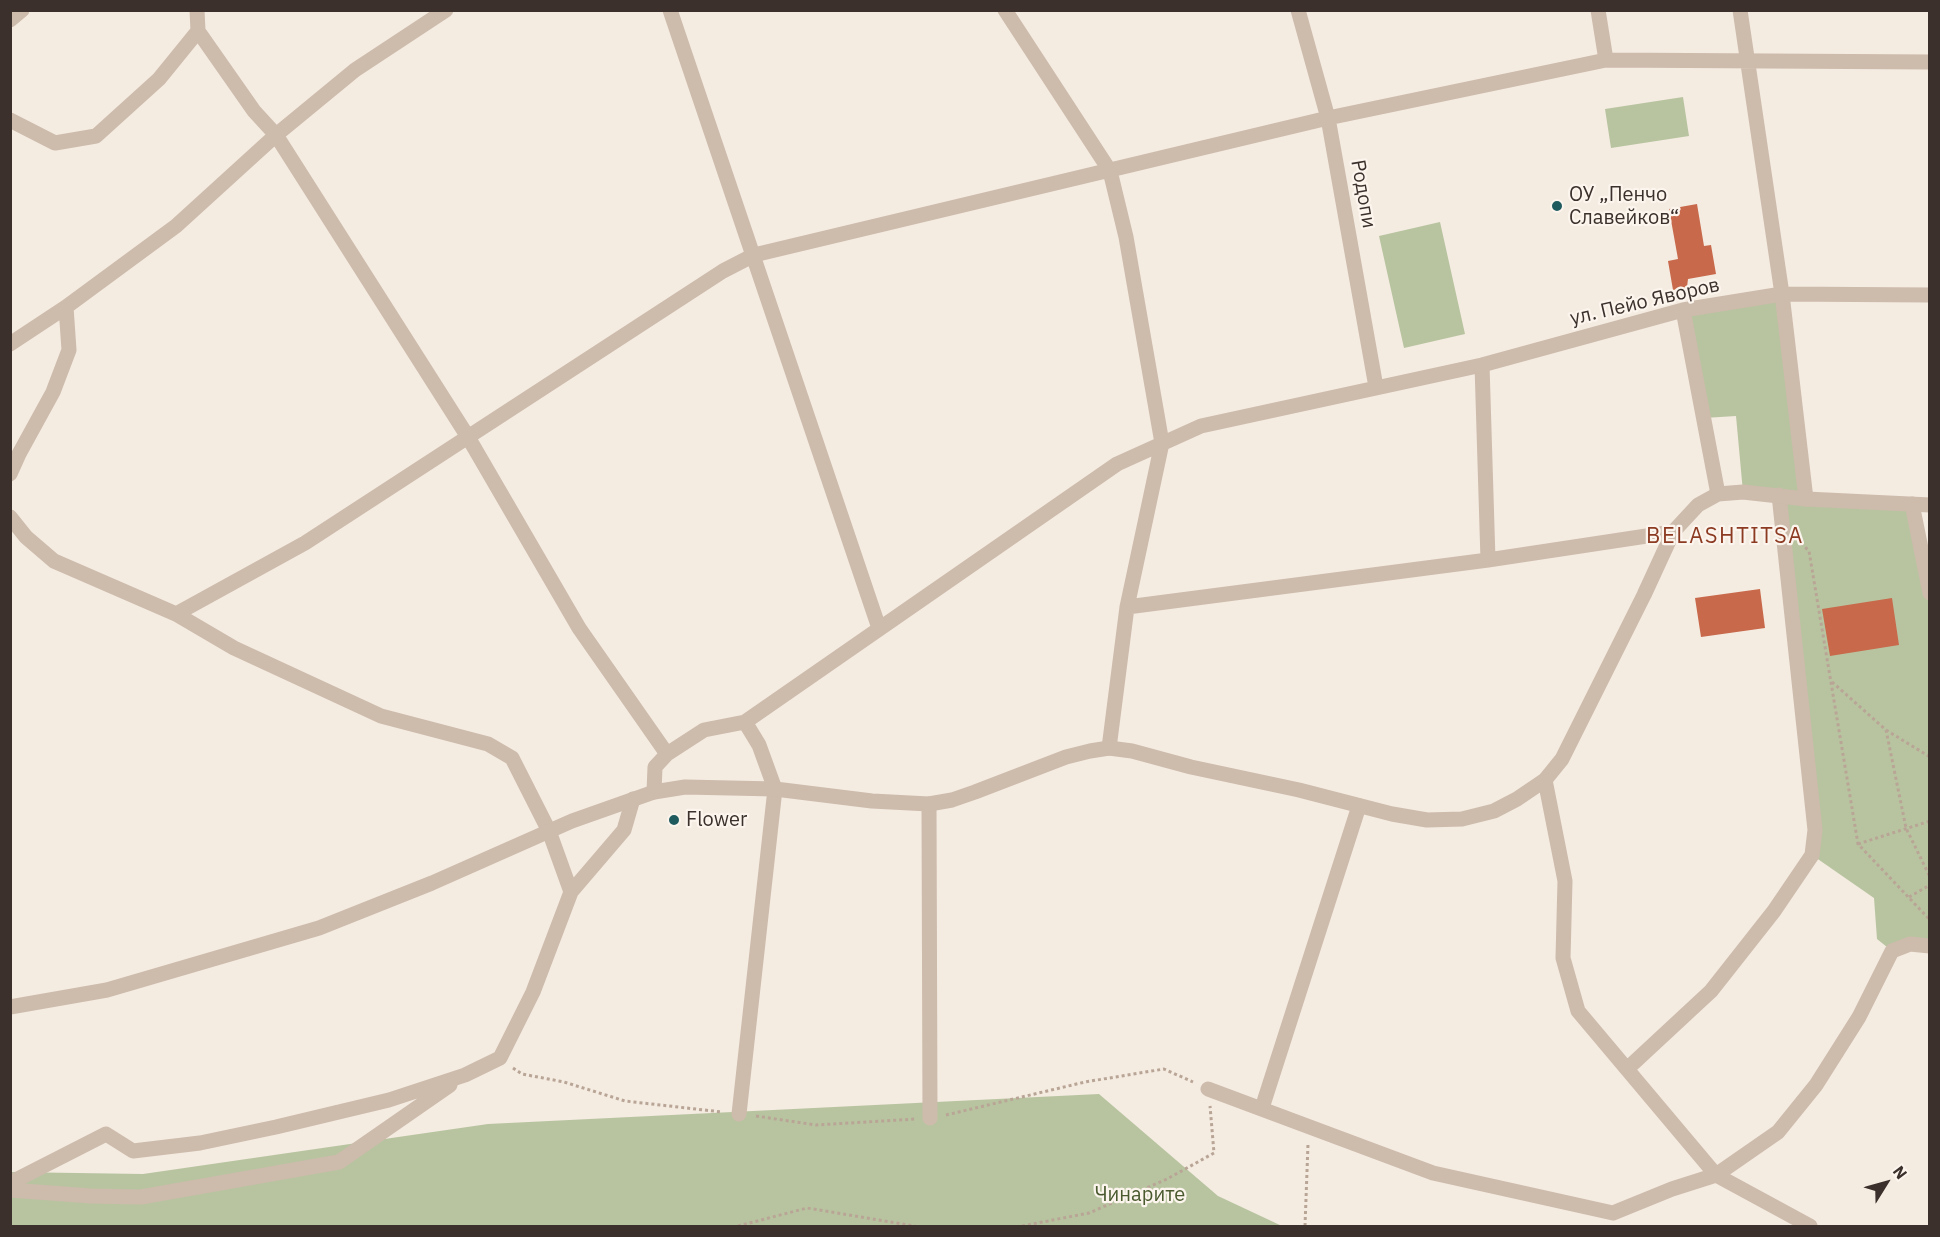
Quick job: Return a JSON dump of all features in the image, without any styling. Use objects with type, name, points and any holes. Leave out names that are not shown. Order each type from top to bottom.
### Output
[{"type":"street","points":[[10,20],[22,10]]},
{"type":"street","points":[[197,10],[198,31],[254,111],[276,135],[468,437],[579,628],[667,754]]},
{"type":"street","points":[[670,10],[879,628]]},
{"type":"street","points":[[1005,10],[1110,171],[1126,237],[1162,443],[1127,607],[1109,748]]},
{"type":"street","name":"Родопи","points":[[1298,10],[1328,118],[1376,387]]},
{"type":"street","points":[[1598,10],[1606,60]]},
{"type":"street","points":[[1740,10],[1782,294],[1806,499]]},
{"type":"street","points":[[10,344],[66,307],[176,226],[276,135],[355,70],[440,12]]},
{"type":"street","points":[[10,120],[56,143],[96,136],[159,79],[198,31]]},
{"type":"street","points":[[176,614],[305,543],[723,271],[754,255],[1328,118],[1606,60],[1929,62]]},
{"type":"street","name":"ул. Пейо Яворов","points":[[745,722],[1118,464],[1201,426],[1482,365],[1683,310],[1782,294],[1929,295]]},
{"type":"street","points":[[10,474],[53,392],[69,350],[66,307]]},
{"type":"street","points":[[1683,310],[1718,494]]},
{"type":"street","points":[[1482,365],[1488,560]]},
{"type":"street","points":[[10,1006],[106,990],[319,928],[432,883],[549,831],[654,792],[685,787],[775,789],[873,801],[929,804],[952,800],[1066,757],[1109,748],[1132,751],[1191,767],[1427,820],[1462,819],[1494,811],[1545,780],[1562,759],[1673,532],[1698,505],[1718,494],[1743,492],[1806,499],[1929,505]]},
{"type":"street","points":[[1627,1069],[1712,991],[1774,911],[1812,855],[1815,830],[1779,495]]},
{"type":"street","points":[[1912,504],[1929,593]]},
{"type":"street","points":[[10,517],[26,537],[54,561],[176,614],[234,648],[381,716],[488,744],[512,758],[549,831],[571,892]]},
{"type":"street","points":[[1127,607],[1488,560],[1673,532]]},
{"type":"street","points":[[654,792],[655,768],[667,754],[704,730],[745,722],[759,745],[775,789],[739,1114]]},
{"type":"street","points":[[1545,780],[1565,881],[1563,958],[1578,1011],[1716,1175],[1810,1227]]},
{"type":"street","points":[[10,1183],[106,1134],[133,1152],[200,1143],[389,1100],[465,1075],[500,1058],[533,992],[571,892],[624,830],[633,799]]},
{"type":"street","points":[[929,804],[930,1118]]},
{"type":"street","points":[[1262,1108],[1359,806]]},
{"type":"street","points":[[1208,1089],[1433,1173],[1612,1213],[1672,1189],[1716,1175],[1778,1132],[1816,1085],[1859,1017],[1892,951],[1910,944],[1929,946]]},
{"type":"street","points":[[10,1190],[141,1197],[339,1162],[465,1075]]},
{"type":"path","points":[[1781,521],[1809,551],[1858,844],[1929,920]]},
{"type":"path","points":[[1830,681],[1886,730],[1929,757]]},
{"type":"path","points":[[1886,730],[1906,828],[1929,877]]},
{"type":"path","points":[[1858,844],[1929,821]]},
{"type":"path","points":[[1909,897],[1929,885]]},
{"type":"path","points":[[500,1058],[522,1074],[564,1082],[625,1101],[816,1125],[930,1118],[1085,1082],[1164,1069],[1208,1089],[1214,1153],[1167,1179],[1089,1214],[1022,1227]]},
{"type":"path","points":[[1305,1227],[1309,1126]]},
{"type":"path","points":[[738,1227],[807,1208],[915,1227]]},
{"type":"green space","points":[[1683,97],[1689,136],[1611,148],[1605,109]]},
{"type":"green space","points":[[1440,222],[1465,334],[1404,348],[1379,236]]},
{"type":"green space","points":[[1782,294],[1806,498],[1912,504],[1930,593],[1929,946],[1892,951],[1877,939],[1874,898],[1812,855],[1779,496],[1743,492],[1736,416],[1704,418],[1683,310]]},
{"type":"green space","name":"Чинарите","points":[[1099,1094],[1218,1196],[1282,1226],[11,1226],[11,1172],[143,1174],[488,1124]]},
{"type":"building","points":[[1697,204],[1704,246],[1711,245],[1716,274],[1688,279],[1687,287],[1673,290],[1668,261],[1678,259],[1669,209]]},
{"type":"building","points":[[1760,589],[1765,628],[1701,637],[1695,598]]},
{"type":"building","points":[[1892,598],[1899,645],[1830,656],[1822,609]]},
{"type":"place","name":"ОУ „Пенчо Славейков“","points":[[1557,206]]},
{"type":"place","name":"Flower","points":[[674,820]]},
{"type":"district","name":"BELASHTITSA","points":[[1725,537]]}]
